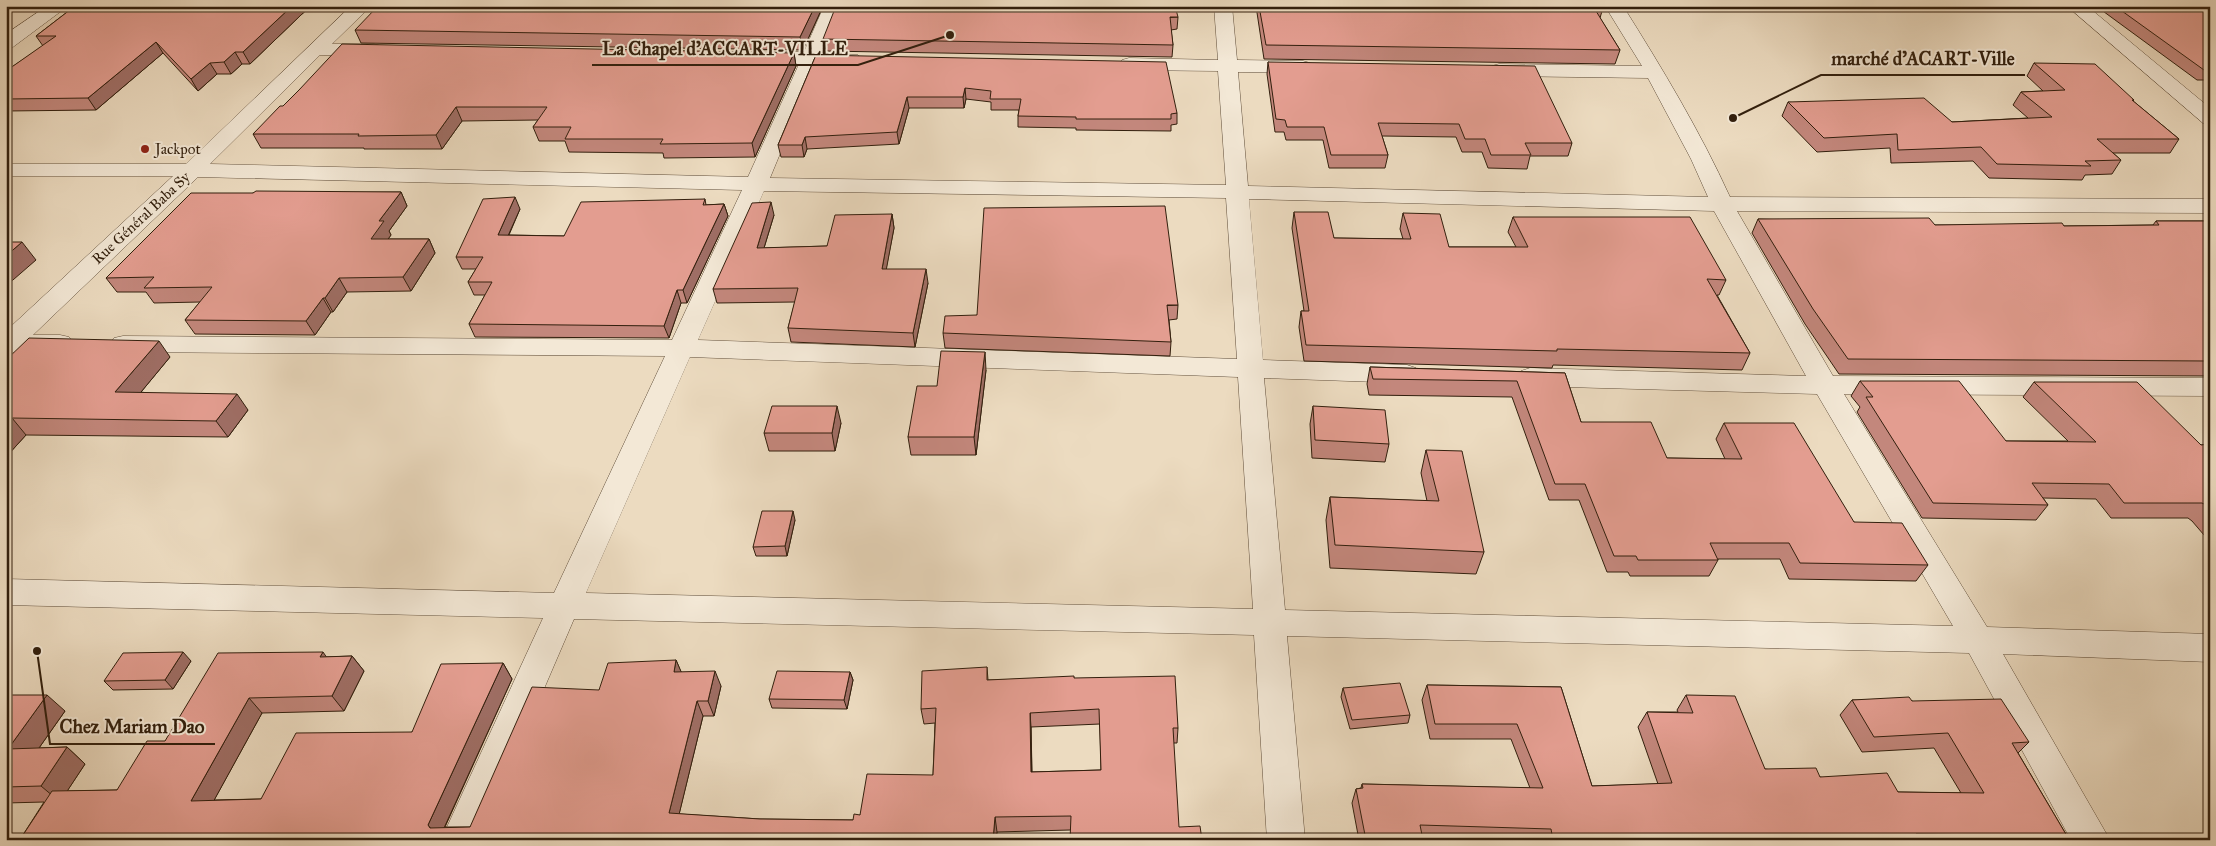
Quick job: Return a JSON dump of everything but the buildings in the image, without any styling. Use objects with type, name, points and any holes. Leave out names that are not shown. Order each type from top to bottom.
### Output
[{"type":"street","points":[[6,43],[59,6]]},
{"type":"street","name":"Rue Général Baba Sy","points":[[8,344],[362,6]]},
{"type":"street","points":[[460,840],[756,184],[833,6]]},
{"type":"street","points":[[1223,6],[1286,840]]},
{"type":"street","points":[[1614,6],[1655,72],[1702,158],[1722,204],[1825,385],[1978,640],[2091,840]]},
{"type":"street","points":[[2076,6],[2210,119]]},
{"type":"street","points":[[315,49],[394,50]]},
{"type":"street","points":[[741,57],[870,59]]},
{"type":"street","points":[[1108,64],[1317,68]]},
{"type":"street","points":[[1486,70],[1655,72]]},
{"type":"street","points":[[6,170],[192,170],[1722,204],[2210,206]]},
{"type":"street","points":[[8,344],[93,343],[681,348],[1251,370],[1429,374]]},
{"type":"street","points":[[1508,377],[1825,385],[2210,387]]},
{"type":"street","points":[[6,592],[1978,640],[2210,648]]},
{"type":"place","name":"La Chapel d'ACCART-VILLE","points":[[950,35]]},
{"type":"place","name":"marché d'ACART-Ville","points":[[1733,118]]},
{"type":"place","name":"Jackpot","points":[[145,149]]},
{"type":"place","name":"Chez Mariam Dao","points":[[37,651]]}]
